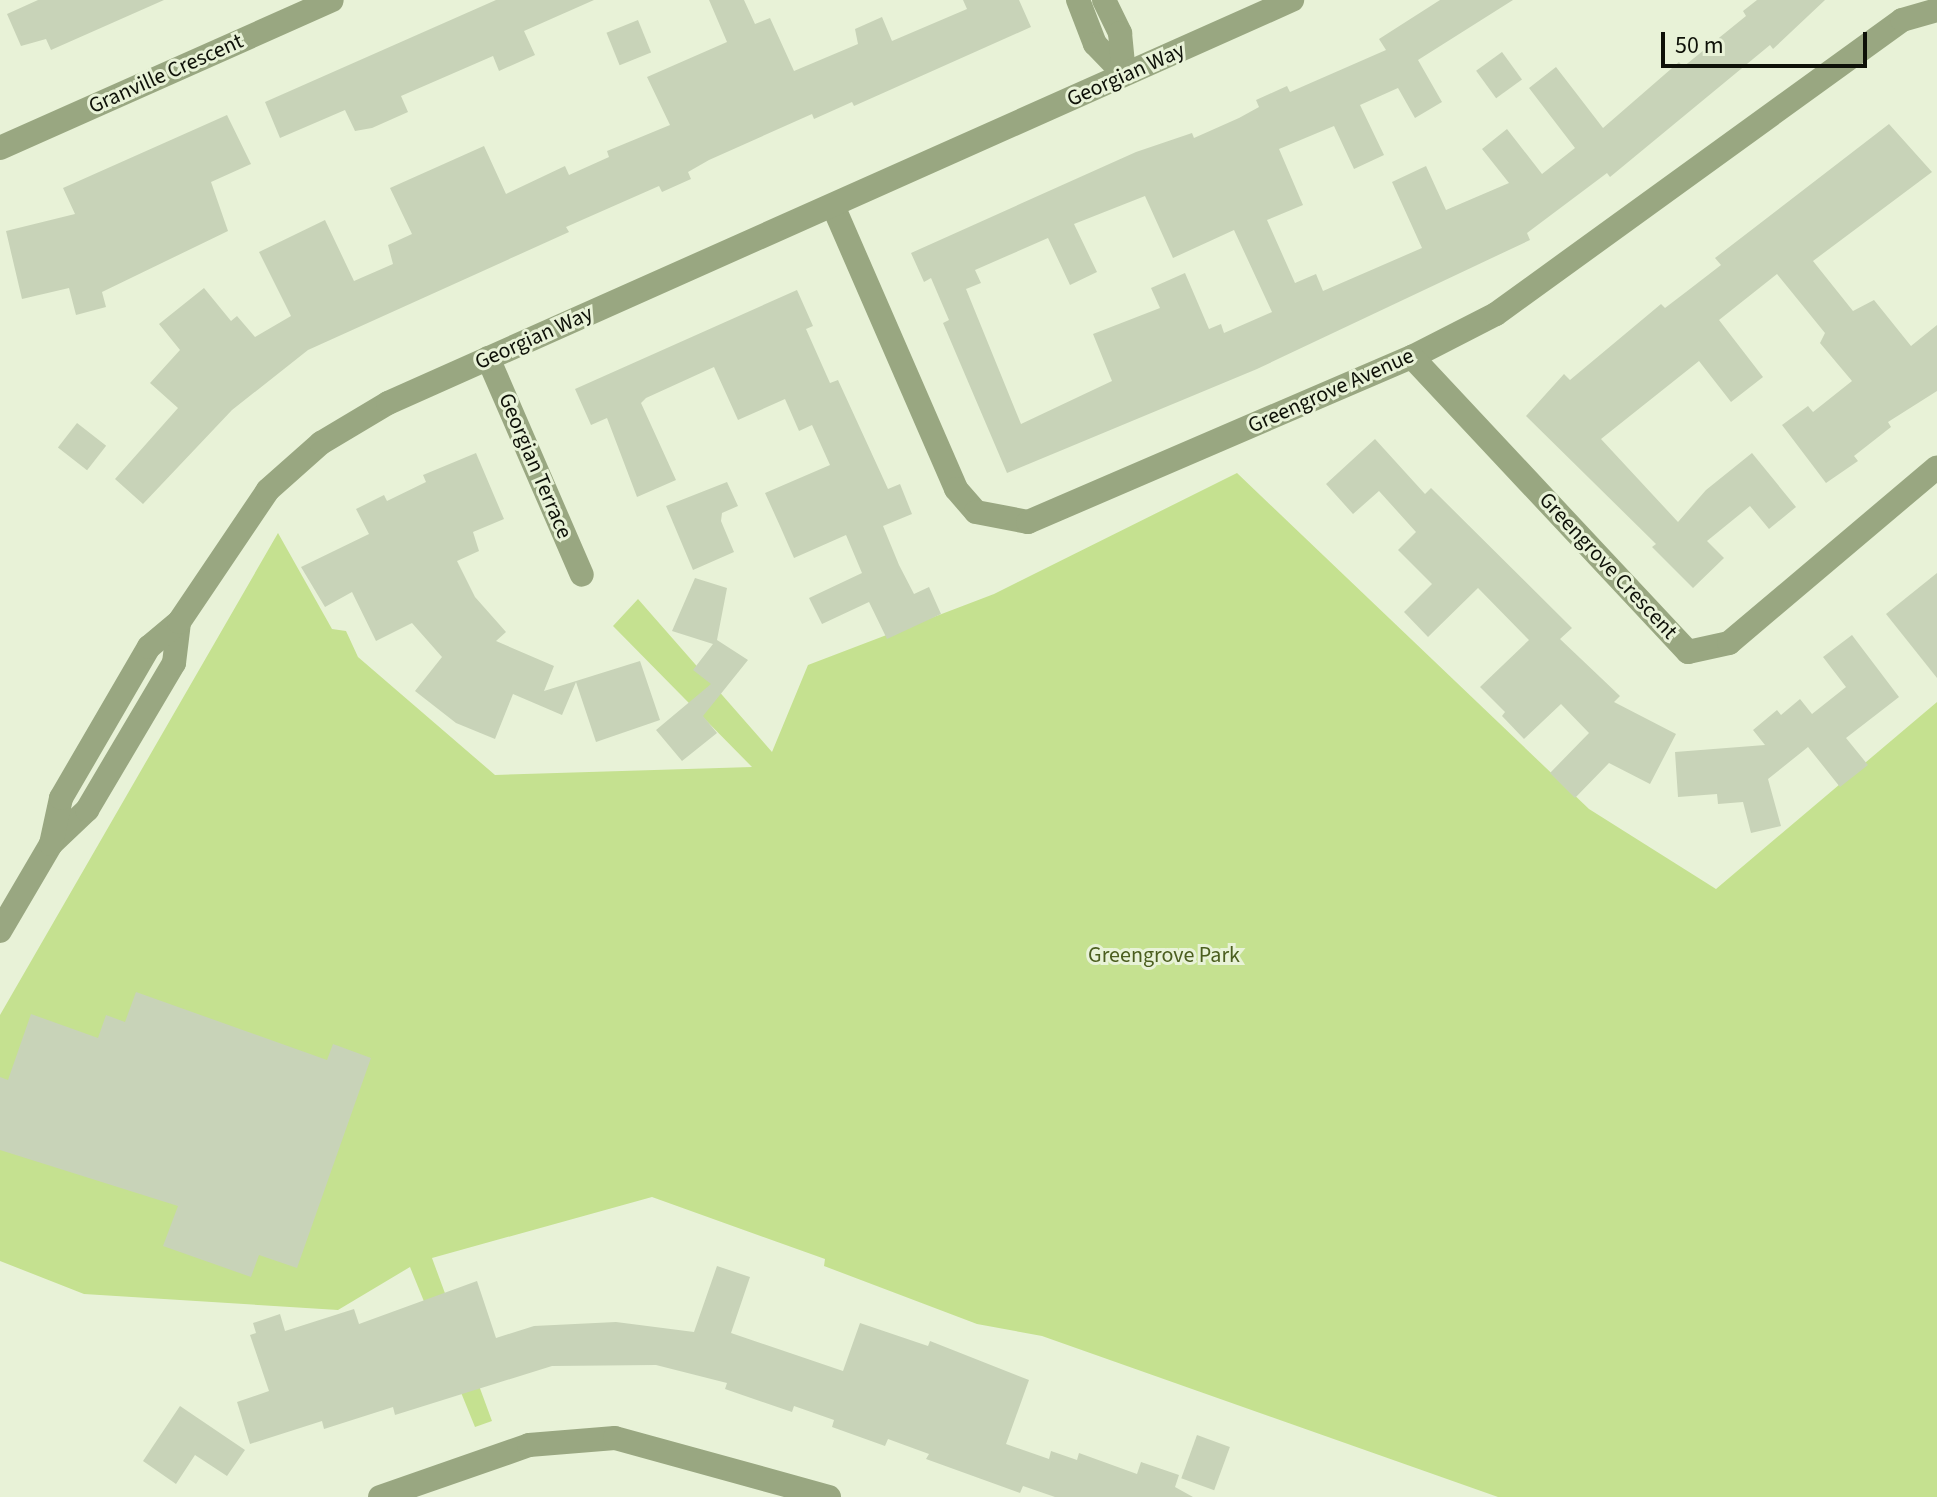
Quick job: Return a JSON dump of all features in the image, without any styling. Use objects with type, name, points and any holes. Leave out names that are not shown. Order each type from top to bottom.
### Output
[{"type":"street","name":"Granville Crescent","points":[[0,148],[332,0]]},
{"type":"street","points":[[1078,0],[1095,44],[1124,74]]},
{"type":"street","points":[[1104,0],[1120,33],[1124,74]]},
{"type":"street","name":"Georgian Way","points":[[0,931],[51,844],[61,798],[149,647],[179,622],[268,490],[321,443],[388,403],[834,208],[1292,0]]},
{"type":"street","name":"Greengrove Avenue","points":[[834,208],[956,489],[976,512],[1003,521],[1028,522],[1412,357],[1496,314],[1902,20],[1937,10]]},
{"type":"street","name":"Greengrove Crescent","points":[[1412,357],[1688,652],[1729,643],[1937,467]]},
{"type":"street","name":"Georgian Terrace","points":[[488,358],[582,575]]},
{"type":"street","points":[[380,1497],[529,1445],[615,1438],[829,1497]]},
{"type":"green space","name":"Greengrove Park","points":[[1237,473],[1589,809],[1716,889],[1937,702],[1937,1497],[1498,1497],[1042,1336],[977,1324],[824,1266],[825,1259],[652,1197],[432,1258],[492,1421],[475,1427],[410,1267],[338,1310],[84,1294],[0,1261],[0,1015],[278,533],[332,629],[346,631],[358,657],[495,775],[752,767],[613,626],[638,599],[772,752],[808,665],[994,594]]},
{"type":"building","points":[[38,0],[164,0],[51,50],[46,39],[21,46],[7,14]]},
{"type":"building","points":[[496,0],[594,0],[524,31],[535,55],[499,71],[493,56],[401,96],[408,112],[372,128],[355,131],[345,110],[280,138],[265,102]]},
{"type":"building","points":[[709,0],[744,0],[755,24],[770,18],[794,71],[858,44],[855,29],[882,17],[892,41],[967,9],[963,0],[1019,0],[1031,27],[854,106],[852,102],[814,119],[812,114],[709,160],[688,172],[691,179],[662,192],[659,186],[566,227],[569,232],[308,350],[232,410],[143,504],[115,479],[178,408],[150,383],[180,350],[159,324],[204,288],[231,321],[237,316],[255,337],[291,316],[259,252],[325,220],[354,281],[393,264],[388,245],[412,234],[390,188],[484,146],[506,194],[565,166],[569,175],[609,157],[607,151],[670,125],[647,77],[727,42]]},
{"type":"building","points":[[1440,0],[1513,0],[1418,60],[1442,102],[1415,118],[1398,88],[1360,105],[1384,155],[1354,169],[1334,126],[1279,149],[1303,205],[1267,220],[1295,283],[1316,274],[1323,291],[1422,248],[1392,182],[1426,166],[1446,210],[1509,183],[1482,149],[1507,129],[1542,174],[1575,148],[1529,88],[1556,67],[1603,128],[1679,62],[1683,67],[1746,16],[1743,11],[1757,0],[1825,0],[1773,49],[1770,45],[1610,177],[1607,173],[1527,233],[1530,240],[1257,369],[1007,473],[943,323],[949,320],[931,278],[924,282],[911,253],[1136,152],[1192,133],[1194,138],[1239,118],[1259,107],[1256,100],[1287,86],[1290,92],[1386,50],[1379,39]],"holes":[[[1145,196],[1173,258],[1234,230],[1272,312],[1224,333],[1221,324],[1209,329],[1185,273],[1151,288],[1160,308],[1093,334],[1112,381],[1021,424],[966,289],[981,283],[975,270],[1048,238],[1070,285],[1097,272],[1074,224]]]},
{"type":"building","points":[[638,20],[651,52],[620,65],[606,33]]},
{"type":"building","points":[[1502,52],[1522,80],[1496,98],[1476,71]]},
{"type":"building","points":[[227,115],[251,164],[211,182],[228,231],[102,292],[106,307],[76,315],[69,288],[22,299],[6,231],[75,214],[63,188]]},
{"type":"building","points":[[1889,124],[1932,172],[1813,261],[1853,311],[1874,300],[1911,346],[1937,325],[1937,391],[1888,422],[1891,427],[1854,456],[1858,461],[1826,483],[1782,425],[1808,406],[1813,412],[1852,381],[1820,343],[1825,333],[1777,274],[1719,320],[1763,377],[1731,402],[1699,361],[1601,439],[1678,522],[1706,490],[1752,453],[1796,507],[1769,529],[1750,506],[1707,541],[1724,558],[1693,588],[1652,547],[1656,544],[1526,416],[1564,374],[1570,380],[1661,304],[1665,308],[1686,292],[1721,265],[1715,258]]},
{"type":"building","points":[[797,290],[813,326],[806,329],[830,383],[838,380],[888,489],[900,484],[912,514],[883,526],[899,565],[914,594],[929,587],[941,614],[887,639],[869,602],[822,624],[809,598],[862,573],[846,535],[794,558],[765,493],[830,465],[812,425],[799,431],[785,399],[738,420],[714,367],[646,398],[641,403],[676,480],[637,497],[607,418],[591,425],[575,389]]},
{"type":"building","points":[[77,423],[106,446],[87,470],[58,447]]},
{"type":"building","points":[[1375,439],[1425,494],[1431,488],[1572,628],[1560,639],[1620,696],[1614,702],[1676,734],[1650,784],[1609,763],[1575,798],[1550,773],[1589,733],[1561,704],[1524,739],[1502,716],[1505,712],[1480,687],[1529,640],[1478,588],[1428,637],[1404,612],[1432,584],[1398,550],[1416,532],[1379,491],[1353,514],[1326,484]]},
{"type":"building","points":[[476,453],[504,519],[473,532],[479,551],[457,561],[475,597],[506,632],[496,641],[554,666],[544,691],[640,661],[660,720],[596,742],[576,682],[562,715],[513,694],[495,739],[456,723],[415,691],[442,657],[412,623],[376,641],[352,592],[325,607],[301,567],[369,534],[356,509],[384,495],[387,501],[426,482],[423,475]]},
{"type":"building","points":[[727,482],[738,506],[722,513],[721,521],[734,552],[693,570],[666,506]]},
{"type":"building","points":[[1937,573],[1937,678],[1886,614]]},
{"type":"building","points":[[695,578],[727,588],[717,640],[748,660],[703,716],[717,733],[682,761],[656,730],[711,684],[693,670],[713,644],[672,631]]},
{"type":"building","points":[[1852,635],[1899,697],[1846,738],[1868,765],[1840,787],[1808,747],[1768,779],[1781,826],[1751,833],[1743,802],[1718,804],[1717,794],[1678,797],[1675,752],[1765,745],[1753,730],[1777,710],[1781,715],[1800,699],[1812,714],[1846,687],[1823,657]]},
{"type":"building","points":[[136,992],[327,1060],[333,1044],[371,1058],[297,1268],[259,1255],[251,1277],[163,1246],[178,1206],[0,1150],[0,1077],[8,1080],[31,1014],[98,1038],[106,1015],[125,1022]]},
{"type":"building","points":[[717,1266],[750,1277],[731,1333],[843,1371],[860,1323],[928,1346],[930,1341],[1029,1380],[1006,1444],[1049,1459],[1051,1451],[1077,1460],[1079,1453],[1137,1474],[1141,1462],[1179,1475],[1175,1487],[1193,1497],[1055,1497],[1023,1486],[1020,1493],[926,1459],[929,1454],[888,1439],[885,1446],[832,1427],[834,1420],[794,1406],[792,1412],[725,1389],[727,1383],[656,1365],[552,1366],[395,1415],[393,1407],[324,1429],[322,1421],[250,1444],[237,1402],[269,1391],[250,1335],[256,1333],[253,1323],[280,1314],[285,1331],[354,1309],[359,1324],[477,1281],[496,1338],[534,1326],[616,1322],[694,1332]]},
{"type":"building","points":[[180,1406],[245,1450],[227,1476],[195,1455],[176,1484],[143,1461]]},
{"type":"building","points":[[1197,1435],[1230,1447],[1214,1490],[1181,1478]]}]
